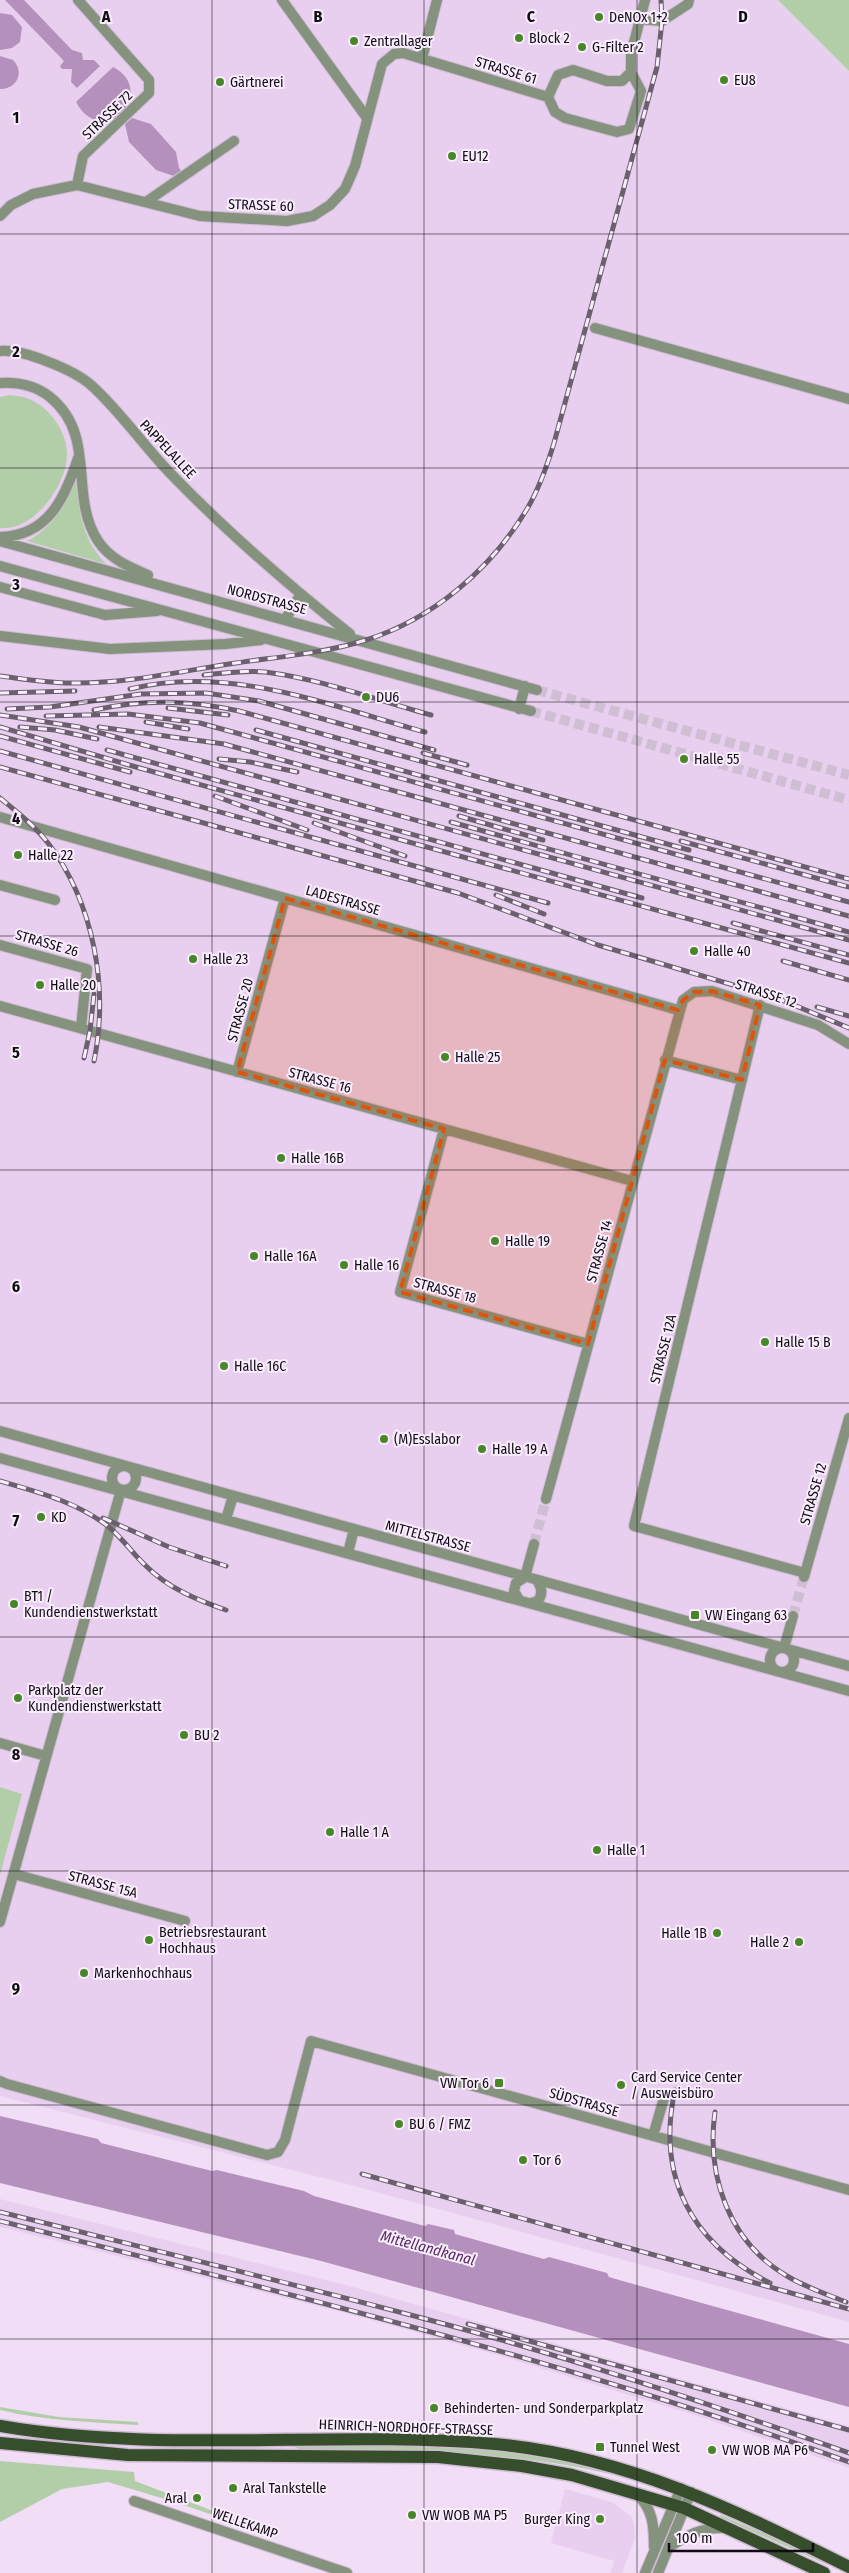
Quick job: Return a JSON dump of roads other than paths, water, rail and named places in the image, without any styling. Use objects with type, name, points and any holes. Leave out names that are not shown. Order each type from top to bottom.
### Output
[{"type":"main road","name":"HEINRICH-NORDHOFF-STRASSE","points":[[0,2426],[54,2433],[152,2438],[411,2440],[496,2444],[596,2462],[686,2490],[849,2567]]},
{"type":"main road","name":"HEINRICH-NORDHOFF-STRASSE","points":[[0,2443],[128,2455],[465,2459],[572,2475],[679,2506],[731,2528],[824,2573]]},
{"type":"street","points":[[282,0],[367,118]]},
{"type":"street","points":[[422,59],[437,0]]},
{"type":"street","points":[[548,97],[558,75],[573,70],[607,81],[622,81],[631,72],[630,54],[645,0]]},
{"type":"street","points":[[639,19],[662,21],[688,4],[689,0]]},
{"type":"street","name":"STRASSE 72","points":[[77,185],[83,156],[149,93],[149,80],[81,1]]},
{"type":"street","name":"STRASSE 60","points":[[0,216],[11,205],[33,194],[77,185],[200,216],[287,222],[313,216],[330,205],[345,189],[355,166],[379,73],[387,57],[403,53],[422,59]]},
{"type":"street","name":"STRASSE 61","points":[[422,59],[548,97],[555,112],[565,118],[617,132],[629,129],[641,91],[631,72]]},
{"type":"street","points":[[146,202],[234,142]]},
{"type":"street","points":[[596,328],[849,399]]},
{"type":"street","name":"PAPPELALLEE","points":[[0,351],[27,354],[60,367],[90,384],[211,515],[257,559],[354,637]]},
{"type":"street","points":[[0,383],[12,382],[43,392],[58,404],[69,417],[75,430],[80,454],[87,520],[99,542],[115,559],[128,567],[190,592]]},
{"type":"street","points":[[0,539],[34,529],[47,518],[62,498],[80,454]]},
{"type":"street","name":"NORDSTRASSE","points":[[0,539],[537,690]]},
{"type":"street","points":[[0,566],[531,711]]},
{"type":"street","points":[[0,587],[105,616],[161,610]]},
{"type":"street","points":[[286,618],[301,594]]},
{"type":"street","points":[[0,636],[110,649],[226,644],[266,640]]},
{"type":"street","points":[[519,709],[525,686]]},
{"type":"street","name":"LADESTRASSE","points":[[0,817],[678,1010]]},
{"type":"street","points":[[0,885],[55,900]]},
{"type":"street","name":"STRASSE 20","points":[[237,1072],[285,898]]},
{"type":"street","name":"STRASSE 26","points":[[0,945],[87,969],[81,1028]]},
{"type":"street","name":"STRASSE 12","points":[[678,1010],[683,1000],[694,992],[712,991],[818,1025],[849,1044]]},
{"type":"street","name":"STRASSE 12A","points":[[760,1005],[634,1526],[805,1575]]},
{"type":"street","name":"STRASSE 16","points":[[0,1006],[632,1181]]},
{"type":"street","name":"STRASSE 14","points":[[546,1499],[678,1010]]},
{"type":"street","points":[[665,1060],[742,1080]]},
{"type":"street","name":"STRASSE 18","points":[[444,1129],[400,1292],[588,1344]]},
{"type":"street","name":"STRASSE 12","points":[[805,1575],[849,1418]]},
{"type":"street","name":"MITTELSTRASSE","points":[[0,1431],[849,1666]]},
{"type":"street","points":[[0,1458],[849,1691]]},
{"type":"street","points":[[126,1466],[134,1472],[135,1481],[130,1489],[122,1490],[113,1484],[112,1474],[118,1468],[126,1466]]},
{"type":"street","points":[[0,1922],[122,1490]]},
{"type":"street","points":[[226,1519],[233,1496]]},
{"type":"street","points":[[348,1553],[354,1529]]},
{"type":"street","points":[[519,1600],[514,1591],[516,1583],[525,1577],[534,1544]]},
{"type":"street","points":[[531,1603],[538,1602],[541,1596],[542,1589],[537,1580]]},
{"type":"street","points":[[784,1648],[793,1616]]},
{"type":"street","points":[[784,1648],[794,1654],[795,1664],[787,1672],[778,1672],[771,1666],[770,1656],[775,1650],[784,1648]]},
{"type":"street","points":[[0,1743],[46,1756]]},
{"type":"street","name":"STRASSE 15A","points":[[14,1874],[185,1920]]},
{"type":"street","name":"SÜDSTRASSE","points":[[0,2081],[267,2155],[278,2152],[285,2140],[311,2041],[849,2190]]},
{"type":"street","points":[[653,2136],[664,2098]]},
{"type":"street","points":[[645,2573],[653,2553],[686,2490]]},
{"type":"street","points":[[636,2492],[650,2510],[654,2530],[653,2553]]},
{"type":"street","name":"WELLEKAMP","points":[[134,2501],[347,2573]]},
{"type":"street","points":[[658,2573],[669,2547],[679,2506]]},
{"type":"street","points":[[669,2547],[692,2532],[708,2527],[731,2528]]},
{"type":"water","points":[[5,0],[24,0],[72,50],[82,53],[83,60],[94,60],[100,66],[77,88],[71,82],[72,69],[62,69],[60,66],[64,61]]},
{"type":"water","points":[[0,13],[12,15],[22,27],[20,42],[12,48],[0,50]]},
{"type":"water","points":[[0,56],[13,60],[17,65],[19,74],[15,83],[0,89]]},
{"type":"water","points":[[113,67],[126,77],[130,89],[129,101],[122,112],[112,119],[100,121],[87,116],[76,102]]},
{"type":"water","points":[[132,118],[151,124],[176,152],[179,168],[183,173],[176,179],[174,176],[156,170],[129,142],[125,124]]},
{"type":"water","name":"Mittellandkanal","points":[[0,2116],[98,2139],[101,2143],[212,2171],[217,2170],[304,2191],[314,2196],[425,2226],[428,2224],[454,2230],[455,2234],[544,2259],[549,2257],[607,2273],[609,2277],[619,2280],[849,2344],[849,2407],[321,2261],[0,2183]]},
{"type":"tunnel","points":[[537,690],[849,775]]},
{"type":"tunnel","points":[[531,711],[849,800]]},
{"type":"tunnel","points":[[534,1544],[546,1499]]},
{"type":"tunnel","points":[[793,1616],[804,1577]]},
{"type":"railway","points":[[0,676],[62,683],[111,682],[332,649],[391,631],[414,619],[437,605],[478,571],[496,552],[527,509],[546,469],[657,67],[662,21],[661,0]]},
{"type":"railway","points":[[204,675],[250,671],[286,675],[328,685],[431,715]]},
{"type":"railway","points":[[130,689],[167,683],[205,682],[242,685],[316,700],[425,732]]},
{"type":"railway","points":[[0,693],[75,691]]},
{"type":"railway","points":[[7,709],[50,707],[141,694],[206,693],[259,701],[434,750]]},
{"type":"railway","points":[[94,710],[113,706],[166,702],[220,707],[239,711],[849,879]]},
{"type":"railway","points":[[168,708],[228,715]]},
{"type":"railway","points":[[46,716],[128,714],[200,723],[849,902]]},
{"type":"railway","points":[[0,715],[79,727],[849,940]]},
{"type":"railway","points":[[146,722],[188,729]]},
{"type":"railway","points":[[0,727],[136,767],[849,963]]},
{"type":"railway","points":[[20,727],[55,730],[97,739]]},
{"type":"railway","points":[[99,727],[224,744],[849,916]]},
{"type":"railway","points":[[256,730],[689,850]]},
{"type":"railway","points":[[0,736],[130,772]]},
{"type":"railway","points":[[107,750],[642,898]]},
{"type":"railway","points":[[0,751],[548,903]]},
{"type":"railway","points":[[423,753],[467,765]]},
{"type":"railway","points":[[219,759],[250,762],[297,772]]},
{"type":"railway","points":[[0,767],[458,893],[598,945],[777,998],[849,1028]]},
{"type":"railway","points":[[215,796],[307,830]]},
{"type":"railway","points":[[0,798],[43,836],[64,867],[77,892],[87,919],[94,947],[100,1005],[94,1061]]},
{"type":"railway","points":[[459,816],[543,840]]},
{"type":"railway","points":[[451,822],[849,932]]},
{"type":"railway","points":[[314,823],[405,856]]},
{"type":"railway","points":[[681,841],[849,887]]},
{"type":"railway","points":[[496,895],[544,914]]},
{"type":"railway","points":[[733,923],[849,955]]},
{"type":"railway","points":[[783,961],[849,980]]},
{"type":"railway","points":[[84,1058],[90,1031],[94,994]]},
{"type":"railway","points":[[817,1007],[849,1016]]},
{"type":"railway","points":[[0,1481],[57,1499],[97,1518],[119,1536],[141,1561],[164,1581],[194,1597],[226,1610]]},
{"type":"railway","points":[[103,1518],[169,1547],[226,1566]]},
{"type":"railway","points":[[675,2090],[670,2122],[671,2151],[676,2179],[686,2204],[700,2227],[719,2248],[742,2267],[770,2283]]},
{"type":"railway","points":[[715,2112],[714,2160],[726,2205],[736,2226],[750,2245],[767,2262],[787,2276],[808,2287],[846,2302]]},
{"type":"railway","points":[[362,2174],[849,2309]]},
{"type":"railway","points":[[0,2212],[317,2291],[530,2348],[637,2381],[849,2453]]},
{"type":"railway","points":[[0,2221],[428,2331],[534,2361],[640,2392],[849,2462]]},
{"type":"railway","points":[[468,2324],[849,2430]]},
{"type":"place","name":"DeNOx 1+2","points":[[599,17]]},
{"type":"place","name":"Block 2","points":[[519,38]]},
{"type":"place","name":"Zentrallager","points":[[354,41]]},
{"type":"place","name":"G-Filter 2","points":[[582,47]]},
{"type":"place","name":"EU8","points":[[724,80]]},
{"type":"place","name":"Gärtnerei","points":[[220,82]]},
{"type":"place","name":"EU12","points":[[452,156]]},
{"type":"place","name":"DU6","points":[[366,697]]},
{"type":"place","name":"Halle 55","points":[[684,759]]},
{"type":"place","name":"Halle 22","points":[[18,855]]},
{"type":"place","name":"Halle 40","points":[[694,951]]},
{"type":"place","name":"Halle 23","points":[[193,959]]},
{"type":"place","name":"Halle 20","points":[[40,985]]},
{"type":"place","name":"Halle 25","points":[[445,1057]]},
{"type":"place","name":"Halle 16B","points":[[281,1158]]},
{"type":"place","name":"Halle 19","points":[[495,1241]]},
{"type":"place","name":"Halle 16A","points":[[254,1256]]},
{"type":"place","name":"Halle 16","points":[[344,1265]]},
{"type":"place","name":"Halle 15 B","points":[[765,1342]]},
{"type":"place","name":"Halle 16C","points":[[224,1366]]},
{"type":"place","name":"(M)Esslabor","points":[[384,1439]]},
{"type":"place","name":"Halle 19 A","points":[[482,1449]]},
{"type":"place","name":"KD","points":[[41,1517]]},
{"type":"place","name":"BT1 / Kundendienstwerkstatt","points":[[14,1604]]},
{"type":"place","name":"VW Eingang 63","points":[[695,1615]]},
{"type":"place","name":"Parkplatz der Kundendienstwerkstatt","points":[[18,1698]]},
{"type":"place","name":"BU 2","points":[[184,1735]]},
{"type":"place","name":"Halle 1 A","points":[[330,1832]]},
{"type":"place","name":"Halle 1","points":[[597,1850]]},
{"type":"place","name":"Halle 1B","points":[[717,1933]]},
{"type":"place","name":"Betriebsrestaurant Hochhaus","points":[[149,1940]]},
{"type":"place","name":"Halle 2","points":[[799,1942]]},
{"type":"place","name":"Markenhochhaus","points":[[84,1973]]},
{"type":"place","name":"VW Tor 6","points":[[499,2083]]},
{"type":"place","name":"Card Service Center / Ausweisbüro","points":[[621,2085]]},
{"type":"place","name":"BU 6 / FMZ","points":[[399,2124]]},
{"type":"place","name":"Tor 6","points":[[523,2160]]},
{"type":"place","name":"Behinderten- und Sonderparkplatz","points":[[434,2408]]},
{"type":"place","name":"Tunnel West","points":[[600,2447]]},
{"type":"place","name":"VW WOB MA P6","points":[[712,2450]]},
{"type":"place","name":"Aral Tankstelle","points":[[233,2488]]},
{"type":"place","name":"Aral","points":[[197,2498]]},
{"type":"place","name":"VW WOB MA P5","points":[[412,2515]]},
{"type":"place","name":"Burger King","points":[[600,2519]]}]
